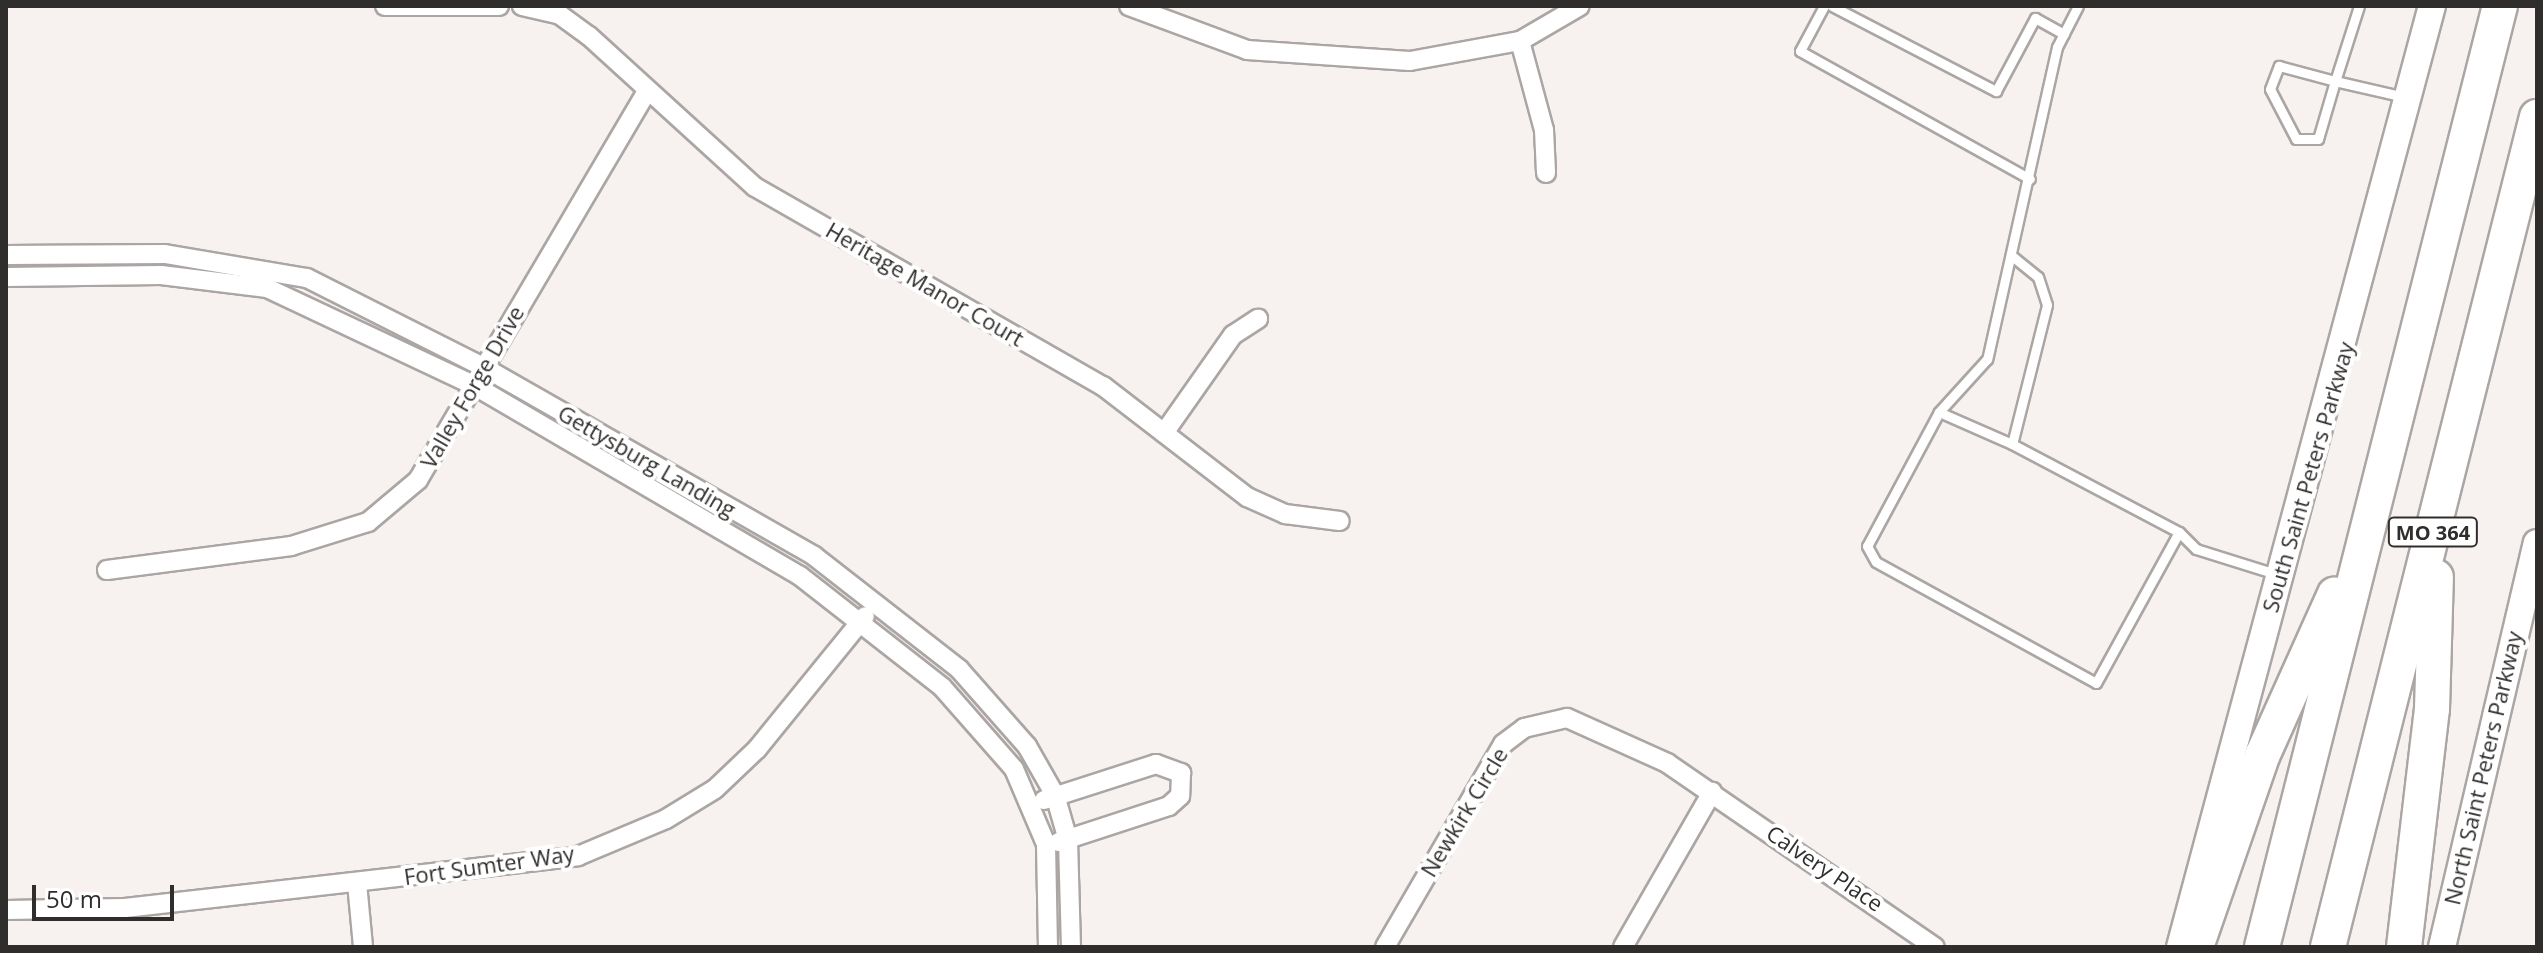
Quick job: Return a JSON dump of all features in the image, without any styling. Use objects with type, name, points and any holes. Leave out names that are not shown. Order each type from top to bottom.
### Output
[{"type":"highway","name":"MO 364","points":[[2262,947],[2500,6]]},
{"type":"highway","name":"MO 364","points":[[2328,947],[2537,117]]},
{"type":"highway","points":[[2196,947],[2263,754],[2374,506]]},
{"type":"highway","points":[[2404,947],[2432,709],[2438,510]]},
{"type":"main road","name":"South Saint Peters Parkway","points":[[2180,947],[2432,6]]},
{"type":"main road","name":"North Saint Peters Parkway","points":[[2442,947],[2537,543]]},
{"type":"street","points":[[385,6],[499,6]]},
{"type":"street","points":[[1129,6],[1247,50],[1292,57],[1410,61],[1520,41],[1580,6]]},
{"type":"street","name":"Heritage Manor Court","points":[[530,7],[560,15],[589,36],[755,187],[1103,386],[1247,497],[1285,514],[1340,521]]},
{"type":"street","points":[[1520,41],[1544,130],[1546,173]]},
{"type":"street","name":"Valley Forge Drive","points":[[107,570],[291,546],[368,522],[418,480],[647,92]]},
{"type":"street","name":"Gettysburg Landing","points":[[6,255],[165,254],[272,268],[340,291],[485,368],[814,556],[986,693],[1055,795],[1068,840],[1071,947]]},
{"type":"street","name":"Gettysburg Landing","points":[[6,277],[161,275],[267,288],[475,386],[800,576],[951,696],[997,746],[1034,804],[1046,844],[1048,947]]},
{"type":"street","points":[[1164,433],[1233,335],[1258,319]]},
{"type":"street","name":"Fort Sumter Way","points":[[6,910],[125,908],[578,856],[666,819],[757,749],[874,604]]},
{"type":"street","name":"Newkirk Circle","points":[[1385,947],[1487,766],[1524,728],[1567,718],[1588,723],[1712,792]]},
{"type":"street","points":[[1034,804],[1156,764],[1181,773],[1180,796],[1169,806],[1068,840],[1046,844]]},
{"type":"street","points":[[1623,947],[1712,792]]},
{"type":"street","name":"Calvery Place","points":[[1712,792],[1935,947]]},
{"type":"street","points":[[357,883],[363,947]]},
{"type":"lane","points":[[1824,6],[1800,51],[2030,179]]},
{"type":"lane","points":[[1832,6],[1996,91],[2035,18],[2064,34]]},
{"type":"lane","points":[[2078,6],[2057,47],[2030,179],[1987,359],[1939,412],[1867,546],[1876,562],[2084,681],[2096,683],[2179,532]]},
{"type":"lane","points":[[2357,7],[2335,81],[2318,139],[2296,139],[2270,89],[2271,76],[2279,66],[2335,81],[2409,98]]},
{"type":"lane","points":[[2012,256],[2038,277],[2047,305],[2012,444]]},
{"type":"lane","points":[[1939,412],[2012,444],[2179,532],[2196,549],[2281,576]]}]
